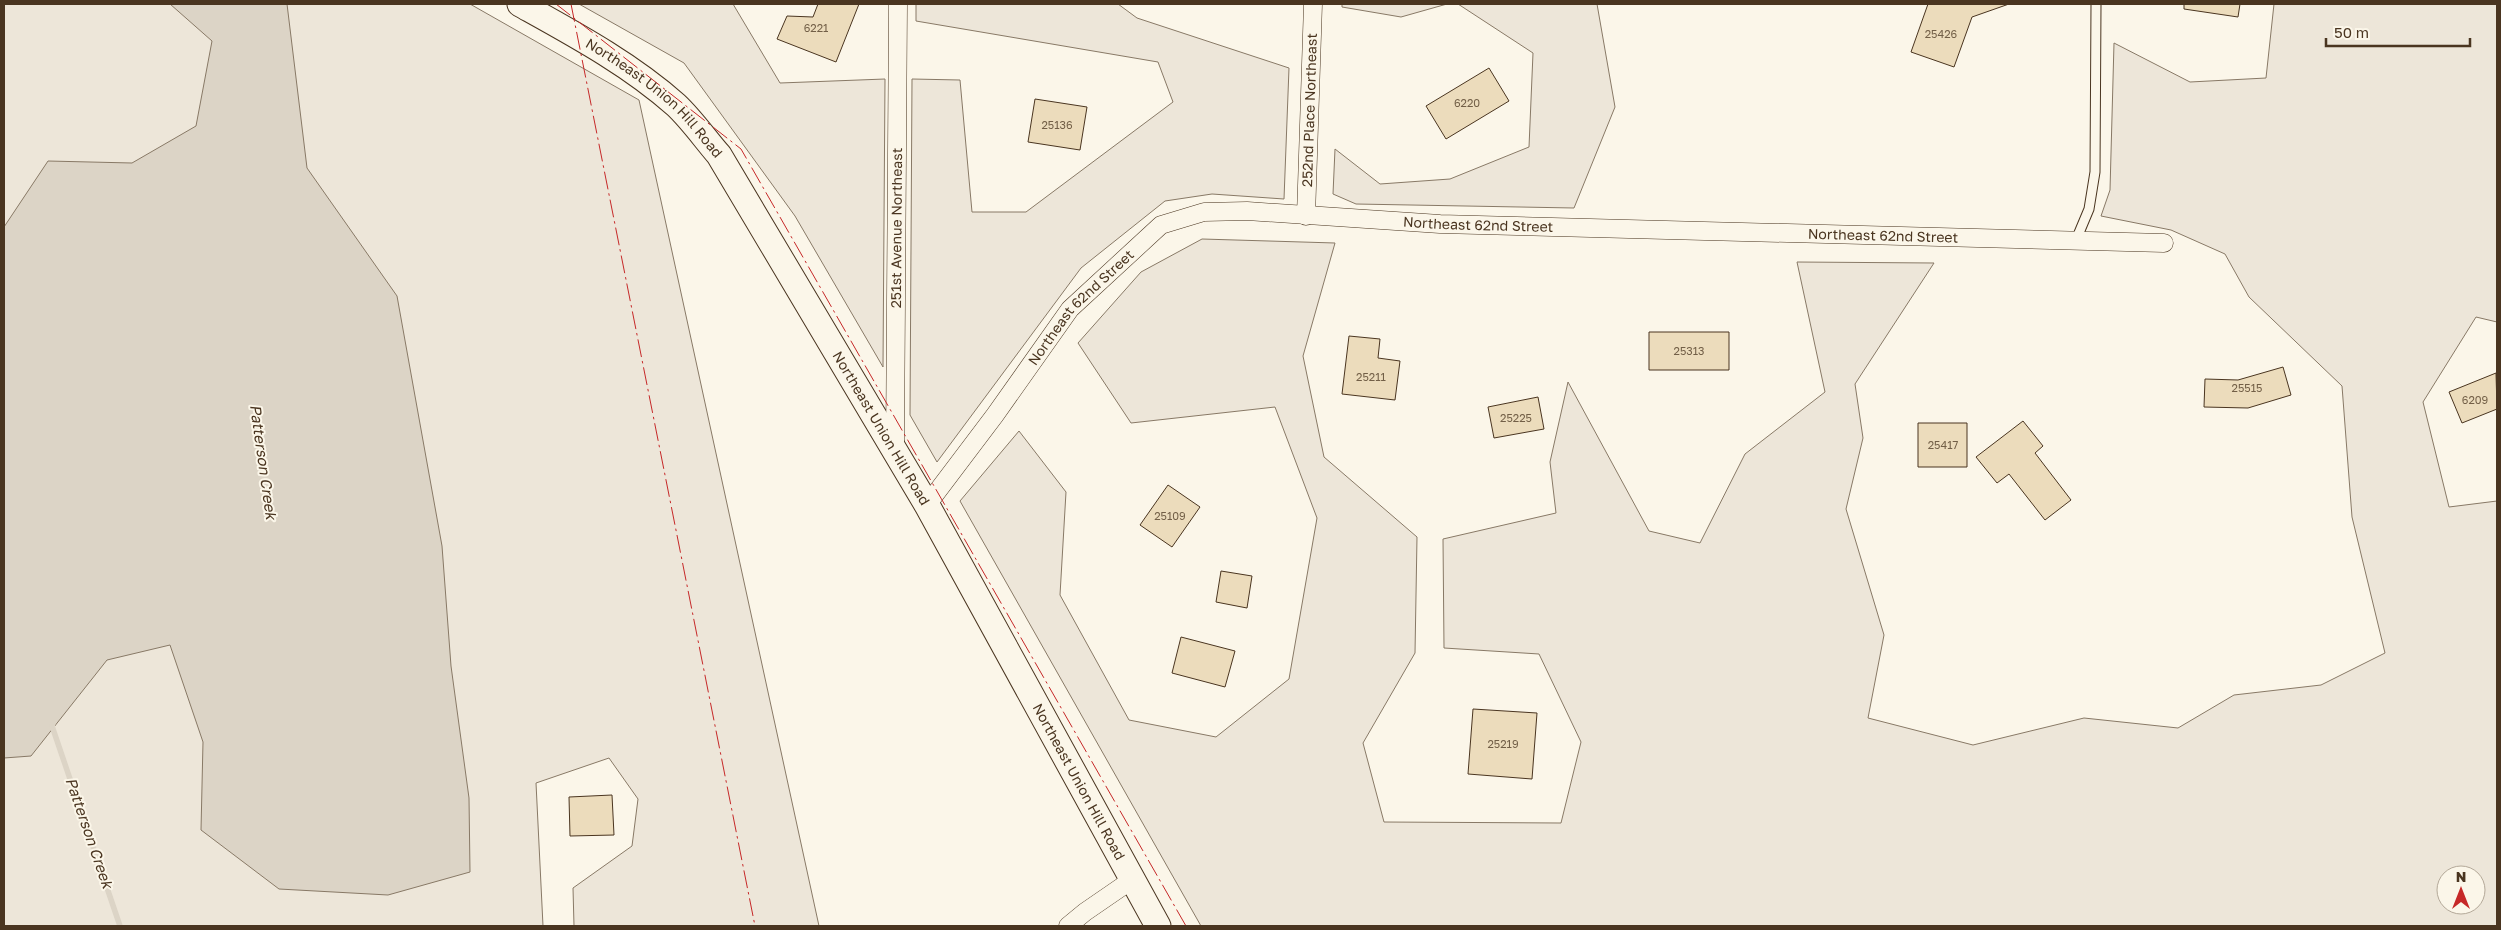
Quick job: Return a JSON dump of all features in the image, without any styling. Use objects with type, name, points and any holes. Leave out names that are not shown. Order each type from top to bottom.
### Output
[{"type":"street","name":"Northeast Union Hill Road","points":[[520,4],[591,44],[633,72],[677,106],[719,155],[927,505],[1133,879],[1151,924]]},
{"type":"street","name":"251st Avenue Northeast","points":[[895,452],[898,4]]},
{"type":"street","name":"252nd Place Northeast","points":[[1306,216],[1313,4]]},
{"type":"street","name":"Northeast 62nd Street","points":[[927,505],[995,416],[1070,309],[1161,225],[1204,212],[1234,210],[1440,224],[2164,243]]},
{"type":"street","points":[[1068,926],[1133,879]]},
{"type":"lane","points":[[2076,240],[2089,209],[2095,172],[2096,4]]},
{"type":"shaded area","points":[[4,4],[470,4],[639,100],[819,926],[574,926],[573,888],[632,846],[638,799],[609,758],[536,783],[543,926],[4,926]]},
{"type":"shaded area","points":[[579,4],[733,4],[780,83],[885,79],[883,367],[795,216],[684,63]]},
{"type":"shaded area","points":[[916,4],[1118,4],[1137,18],[1289,68],[1284,199],[1212,194],[1165,201],[1081,268],[937,462],[910,415],[912,79],[960,80],[972,212],[1026,212],[1173,102],[1158,62],[916,21]]},
{"type":"shaded area","points":[[1342,4],[1447,4],[1401,17],[1342,7]]},
{"type":"shaded area","points":[[1458,4],[1597,4],[1615,107],[1574,208],[1356,204],[1333,194],[1335,149],[1380,184],[1450,179],[1529,147],[1533,53]]},
{"type":"shaded area","points":[[2274,4],[2497,4],[2497,322],[2476,317],[2423,402],[2449,507],[2497,501],[2497,926],[1201,926],[960,501],[1019,431],[1066,492],[1060,595],[1129,720],[1216,737],[1289,679],[1317,518],[1275,407],[1131,423],[1078,343],[1141,272],[1202,239],[1335,243],[1303,356],[1324,457],[1417,537],[1415,653],[1363,743],[1384,822],[1561,823],[1581,742],[1539,654],[1444,648],[1443,539],[1556,513],[1550,462],[1568,382],[1649,531],[1700,543],[1745,454],[1825,392],[1797,262],[1934,263],[1855,384],[1863,438],[1846,509],[1884,635],[1868,718],[1973,745],[2084,718],[2178,728],[2234,695],[2321,685],[2385,653],[2352,517],[2342,386],[2249,297],[2225,254],[2171,230],[2101,216],[2110,190],[2114,43],[2190,82],[2266,78]]},
{"type":"water","points":[[170,4],[287,4],[307,168],[397,296],[442,546],[451,666],[469,798],[470,872],[388,895],[279,889],[201,830],[203,742],[170,645],[107,660],[31,756],[4,758],[4,227],[48,161],[132,163],[196,126],[212,41]]},
{"type":"building","points":[[818,4],[859,4],[836,62],[777,39],[787,16],[813,17]]},
{"type":"building","points":[[1928,4],[2009,4],[1972,17],[1954,67],[1911,52]]},
{"type":"building","points":[[2184,4],[2240,4],[2238,17],[2184,9]]},
{"type":"building","points":[[1489,68],[1509,101],[1446,139],[1426,106]]},
{"type":"building","points":[[1035,99],[1087,107],[1080,150],[1028,142]]},
{"type":"building","points":[[1649,332],[1729,332],[1729,370],[1649,370]]},
{"type":"building","points":[[1349,336],[1380,339],[1378,358],[1400,361],[1395,400],[1342,394]]},
{"type":"building","points":[[2283,367],[2291,395],[2248,408],[2204,407],[2205,379],[2238,380]]},
{"type":"building","points":[[2496,373],[2497,409],[2462,423],[2449,392]]},
{"type":"building","points":[[1538,397],[1544,429],[1494,438],[1488,407]]},
{"type":"building","points":[[2023,421],[2043,446],[2035,453],[2071,500],[2045,520],[2009,474],[1997,483],[1976,457]]},
{"type":"building","points":[[1918,423],[1967,423],[1967,467],[1918,467]]},
{"type":"building","points":[[1168,485],[1200,507],[1172,547],[1140,525]]},
{"type":"building","points":[[1221,571],[1252,576],[1247,608],[1216,602]]},
{"type":"building","points":[[1181,637],[1235,651],[1225,687],[1172,673]]},
{"type":"building","points":[[1473,709],[1537,713],[1532,779],[1468,774]]},
{"type":"building","points":[[612,795],[614,835],[570,836],[569,797]]},
{"type":"waterway","name":"Patterson Creek","points":[[53,723],[52,726],[120,926]]},
{"type":"power","points":[[556,4],[741,149],[1186,926]]},
{"type":"power","points":[[571,4],[755,926]]}]
